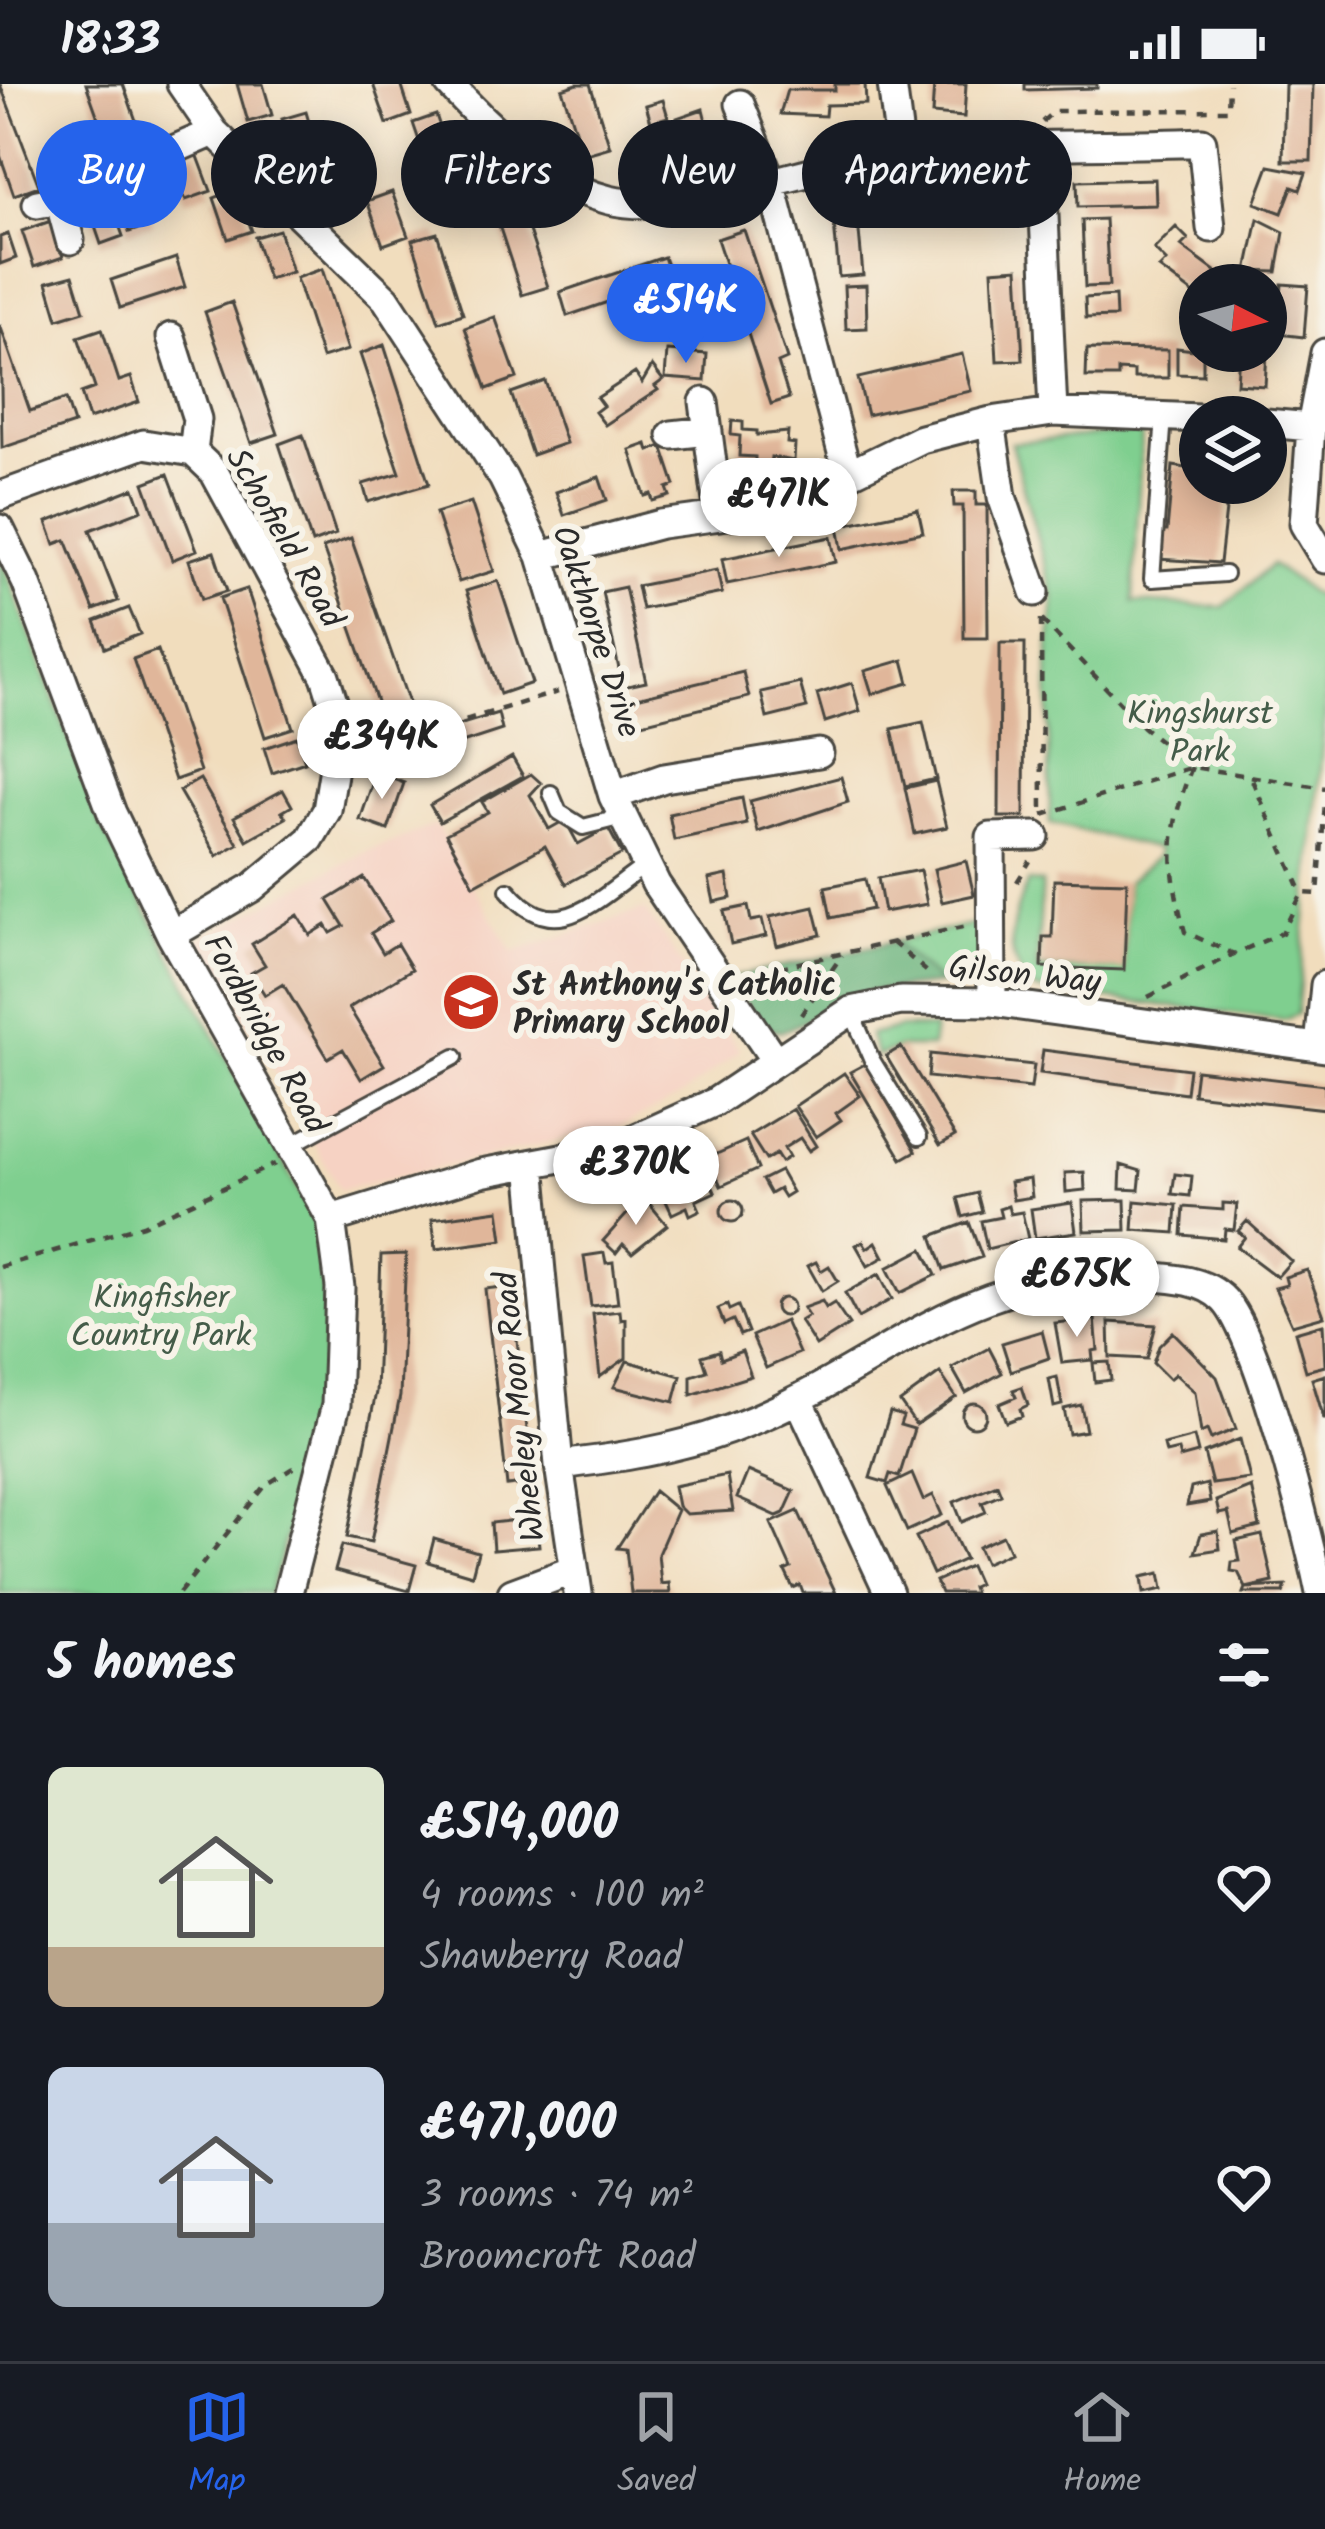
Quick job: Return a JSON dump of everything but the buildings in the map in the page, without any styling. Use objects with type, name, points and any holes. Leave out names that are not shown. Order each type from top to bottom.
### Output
[{"type":"street","name":"Oakthorpe Drive","points":[[181,84],[211,128]]},
{"type":"street","points":[[449,84],[544,168],[583,193],[618,201]]},
{"type":"street","points":[[892,84],[897,120]]},
{"type":"street","points":[[740,104],[746,120]]},
{"type":"street","points":[[1214,214],[1202,142],[1215,113]]},
{"type":"street","points":[[70,240],[48,202],[211,133]]},
{"type":"street","points":[[1072,148],[1202,142]]},
{"type":"street","points":[[778,209],[848,475]]},
{"type":"street","name":"Oakthorpe Drive","points":[[313,228],[386,299],[503,478],[541,556],[618,806],[646,865],[774,1059]]},
{"type":"street","points":[[1040,228],[1053,412]]},
{"type":"street","name":"Schofield Road","points":[[171,337],[197,419],[193,452]]},
{"type":"street","points":[[1325,353],[1311,427],[1304,524],[1325,559]]},
{"type":"street","points":[[704,402],[719,516]]},
{"type":"street","points":[[541,556],[661,524],[780,508],[921,440],[991,421],[1053,412],[1179,417]]},
{"type":"street","points":[[991,421],[1002,497],[1038,605]]},
{"type":"street","points":[[1287,425],[1311,427]]},
{"type":"street","points":[[672,435],[707,431]]},
{"type":"street","name":"Schofield Road","points":[[0,496],[144,444],[193,452],[214,472],[325,676],[341,726],[327,810],[292,859],[171,935]]},
{"type":"street","name":"Fordbridge Road","points":[[0,529],[26,582],[112,813],[171,935],[331,1219],[340,1287],[336,1405],[288,1593]]},
{"type":"street","points":[[618,806],[664,778],[819,753]]},
{"type":"street","points":[[992,1003],[991,837],[1038,833]]},
{"type":"street","points":[[1322,1048],[1325,985]]},
{"type":"street","name":"Gilson Way","points":[[331,1219],[481,1173],[643,1137],[715,1102],[851,1011],[901,1001],[992,1003],[1322,1048]]},
{"type":"street","name":"Wheeley Moor Road","points":[[512,1593],[574,1582],[531,1165]]},
{"type":"street","points":[[559,1465],[671,1448],[799,1400],[935,1318],[984,1297],[1099,1274],[1175,1278],[1224,1300],[1241,1325],[1293,1482],[1321,1593]]},
{"type":"street","points":[[799,1400],[889,1593]]},
{"type":"lane","points":[[1164,416],[1152,579],[1225,574]]},
{"type":"lane","points":[[551,794],[560,812],[583,827],[618,806]]},
{"type":"lane","points":[[508,890],[528,914],[554,920],[592,902],[646,865]]},
{"type":"lane","points":[[851,1011],[872,1060],[919,1137]]},
{"type":"lane","points":[[292,1150],[455,1057]]},
{"type":"path","points":[[1044,120],[1054,111],[1215,113],[1228,110],[1229,84]]},
{"type":"path","points":[[1038,605],[1143,727],[1192,767],[1325,788]]},
{"type":"path","points":[[718,980],[993,920],[1038,833],[1038,605]]},
{"type":"path","points":[[338,752],[366,751],[580,685]]},
{"type":"path","points":[[1038,833],[1192,767]]},
{"type":"path","points":[[1192,767],[1172,816],[1171,880],[1185,932],[1234,954]]},
{"type":"path","points":[[1252,780],[1302,893]]},
{"type":"path","points":[[1302,893],[1318,894],[1325,802]]},
{"type":"path","points":[[1144,999],[1282,933],[1302,893]]},
{"type":"path","points":[[892,942],[941,984]]},
{"type":"path","points":[[795,1024],[843,953]]},
{"type":"path","points":[[0,1267],[143,1225],[292,1150]]},
{"type":"path","points":[[179,1593],[266,1485],[309,1458],[303,1480]]},
{"type":"shaded area","name":"St Anthony's Catholic Primary School","points":[[436,825],[513,952],[645,909],[740,1051],[684,1094],[622,1126],[340,1190],[200,939],[361,854]]},
{"type":"green space","name":"Kingshurst Park","points":[[1142,432],[1133,602],[1223,607],[1272,565],[1325,602],[1325,717],[1297,1014],[1284,1020],[1036,990],[1024,979],[1013,953],[1013,925],[1022,896],[1028,882],[1042,883],[1037,969],[1124,969],[1127,882],[1158,856],[1158,849],[1050,823],[1048,665],[1054,599],[1011,443]]},
{"type":"green space","name":"Kingfisher Country Park","points":[[0,554],[101,825],[317,1225],[325,1310],[322,1405],[270,1593],[0,1593]]},
{"type":"green space","points":[[980,923],[983,957],[964,982],[941,984],[892,942]]},
{"type":"green space","points":[[892,942],[941,984],[873,991],[781,1032],[763,1026],[729,978]]},
{"type":"green space","points":[[898,1028],[934,1028],[931,1047],[901,1047],[877,1056],[869,1035]]},
{"type":"place","name":"St Anthony's Catholic Primary School","points":[[471,1002]]}]
